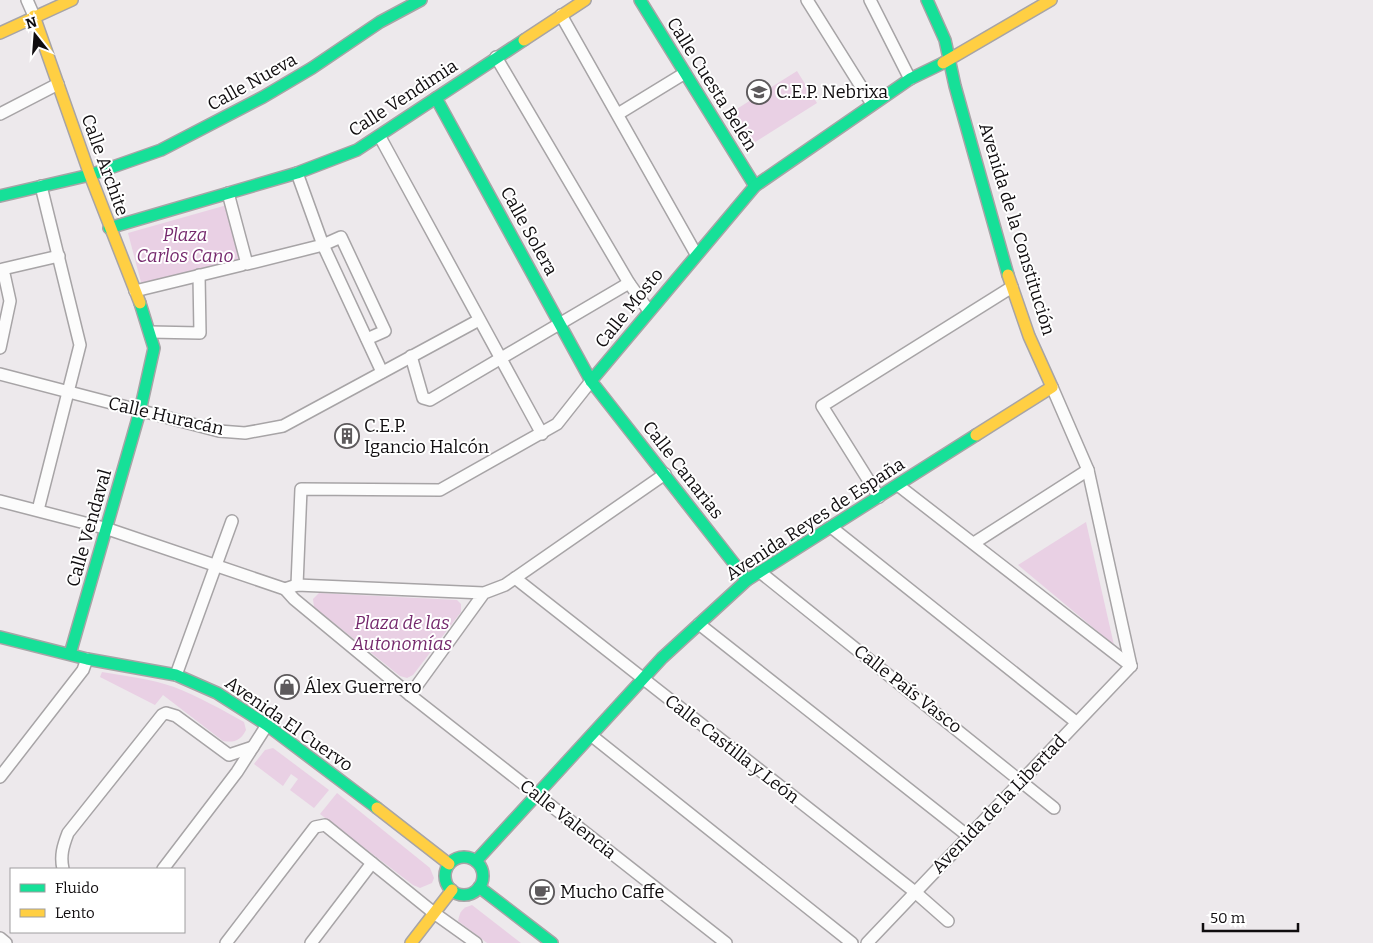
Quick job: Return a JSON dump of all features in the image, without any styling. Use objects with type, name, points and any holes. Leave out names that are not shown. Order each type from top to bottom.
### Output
[{"type":"street","points":[[27,0],[34,16]]},
{"type":"street","points":[[0,33],[72,0]]},
{"type":"street","name":"Calle Nueva","points":[[0,196],[90,175],[161,150],[263,97],[312,68],[380,22],[421,0]]},
{"type":"street","name":"Calle Vendimia","points":[[109,228],[297,173],[357,150],[380,137],[496,57],[585,0]]},
{"type":"street","name":"Calle Cuesta Belén","points":[[640,0],[755,186]]},
{"type":"street","points":[[807,0],[872,104]]},
{"type":"street","points":[[870,0],[910,79]]},
{"type":"street","name":"Avenida de la Constitución","points":[[927,0],[951,58],[956,86],[1012,287],[1029,336],[1088,470],[1131,666]]},
{"type":"street","name":"Calle Mosto","points":[[297,585],[301,489],[440,490],[542,434],[557,424],[696,254],[755,186],[910,79],[951,58],[1051,0]]},
{"type":"street","points":[[561,15],[696,254]]},
{"type":"street","name":"Calle Archite","points":[[34,16],[109,228],[150,332],[154,348],[140,411]]},
{"type":"street","points":[[496,57],[628,283],[649,311]]},
{"type":"street","points":[[618,114],[685,73]]},
{"type":"street","points":[[0,114],[58,84]]},
{"type":"street","name":"Calle Solera","points":[[436,98],[591,381]]},
{"type":"street","points":[[380,137],[542,434]]},
{"type":"street","points":[[297,173],[323,245],[382,372]]},
{"type":"street","points":[[38,510],[80,345],[41,186]]},
{"type":"street","points":[[228,193],[245,265]]},
{"type":"street","points":[[135,291],[323,245],[341,237],[385,331],[367,340]]},
{"type":"street","points":[[0,348],[10,301],[2,269],[59,256]]},
{"type":"street","points":[[150,332],[200,333],[199,276]]},
{"type":"street","points":[[411,356],[423,398],[430,400],[628,283]]},
{"type":"street","points":[[879,497],[822,406],[1012,287]]},
{"type":"street","name":"Calle Huracán","points":[[0,374],[219,431],[245,433],[283,426],[479,320]]},
{"type":"street","name":"Calle Canarias","points":[[591,381],[747,580]]},
{"type":"street","name":"Avenida Reyes de España","points":[[476,861],[644,680],[662,658],[747,580],[899,486],[1052,387]]},
{"type":"street","name":"Calle Vendaval","points":[[70,654],[108,529],[140,411]]},
{"type":"street","points":[[974,543],[1088,470]]},
{"type":"street","points":[[0,501],[108,529],[285,589],[294,599],[410,695],[484,593],[515,578],[665,474]]},
{"type":"street","points":[[899,486],[1131,666]]},
{"type":"street","points":[[176,675],[232,521]]},
{"type":"street","points":[[831,527],[1076,722]]},
{"type":"street","name":"Calle País Vasco","points":[[760,572],[1022,780],[1054,808]]},
{"type":"street","name":"Calle Castilla y León","points":[[515,578],[915,892],[948,921]]},
{"type":"street","points":[[285,589],[297,585],[484,593]]},
{"type":"street","points":[[699,624],[968,836]]},
{"type":"street","name":"Avenida El Cuervo","points":[[0,636],[87,659],[176,675],[217,693],[267,726],[406,829],[449,864]]},
{"type":"street","points":[[0,777],[83,670],[87,659]]},
{"type":"street","name":"Avenida de la Libertad","points":[[867,943],[1131,666]]},
{"type":"street","name":"Calle Valencia","points":[[410,695],[726,943]]},
{"type":"street","points":[[63,868],[63,846],[68,833],[158,718],[166,713],[176,716],[230,755],[237,772]]},
{"type":"street","points":[[164,868],[237,772],[267,726]]},
{"type":"street","points":[[592,736],[852,943]]},
{"type":"street","points":[[230,755],[253,747]]},
{"type":"street","points":[[232,941],[315,827],[325,825],[434,913],[476,943]]},
{"type":"street","points":[[458,858],[471,858],[476,861],[482,870],[482,882],[479,887],[469,894],[458,893],[452,890],[446,881],[449,864],[458,858]]},
{"type":"street","points":[[311,943],[372,863]]},
{"type":"street","points":[[479,887],[552,943]]},
{"type":"street","points":[[411,943],[452,890]]},
{"type":"street","points":[[0,938],[6,943]]},
{"type":"green space","points":[[797,71],[817,103],[752,144],[732,112]]},
{"type":"green space","name":"Plaza Carlos Cano","points":[[227,205],[242,258],[142,286],[128,233]]},
{"type":"green space","points":[[1086,522],[1114,645],[1018,565]]},
{"type":"green space","name":"Plaza de las Autonomías","points":[[319,593],[457,600],[461,604],[461,612],[413,675],[407,678],[400,676],[314,607],[313,599]]},
{"type":"green space","points":[[102,672],[174,687],[210,703],[244,722],[246,730],[237,740],[231,742],[223,741],[163,695],[155,705],[100,677]]},
{"type":"green space","points":[[273,748],[329,790],[314,808],[290,790],[298,779],[291,774],[283,786],[254,764],[265,750]]},
{"type":"green space","points":[[337,793],[430,868],[434,878],[432,883],[420,888],[413,885],[320,814]]},
{"type":"green space","points":[[472,905],[521,943],[487,943],[458,921],[462,910]]},
{"type":"traffic: fast","points":[[0,196],[90,175],[161,150],[263,97],[312,68],[380,22],[421,0]]},
{"type":"traffic: fast","points":[[640,0],[755,186]]},
{"type":"traffic: fast","points":[[927,0],[945,40],[955,86],[1008,275]]},
{"type":"traffic: fast","points":[[109,228],[297,173],[357,150],[524,40]]},
{"type":"traffic: fast","points":[[591,381],[755,186],[910,79],[943,63]]},
{"type":"traffic: fast","points":[[436,98],[591,381],[747,580]]},
{"type":"traffic: fast","points":[[70,654],[140,411],[154,348],[140,303]]},
{"type":"traffic: fast","points":[[476,861],[662,658],[747,580],[976,435]]},
{"type":"traffic: fast","points":[[0,637],[87,659],[176,675],[217,693],[267,725],[377,808]]},
{"type":"traffic: fast","points":[[464,857],[477,863],[483,876],[477,889],[464,895],[451,889],[445,876],[451,863],[464,857]]},
{"type":"traffic: fast","points":[[479,887],[552,943]]},
{"type":"traffic: slow","points":[[0,33],[72,0]]},
{"type":"traffic: slow","points":[[524,40],[585,0]]},
{"type":"traffic: slow","points":[[943,63],[1051,0]]},
{"type":"traffic: slow","points":[[34,16],[90,175],[140,303]]},
{"type":"traffic: slow","points":[[976,435],[1052,387],[1029,336],[1008,275]]},
{"type":"traffic: slow","points":[[377,808],[449,864]]},
{"type":"traffic: slow","points":[[411,943],[452,890]]},
{"type":"place","name":"C.E.P. Nebrixa","points":[[759,92]]},
{"type":"place","name":"C.E.P. Igancio Halcón","points":[[347,436]]},
{"type":"place","name":"Álex Guerrero","points":[[287,687]]},
{"type":"place","name":"Mucho Caffe","points":[[542,892]]}]
